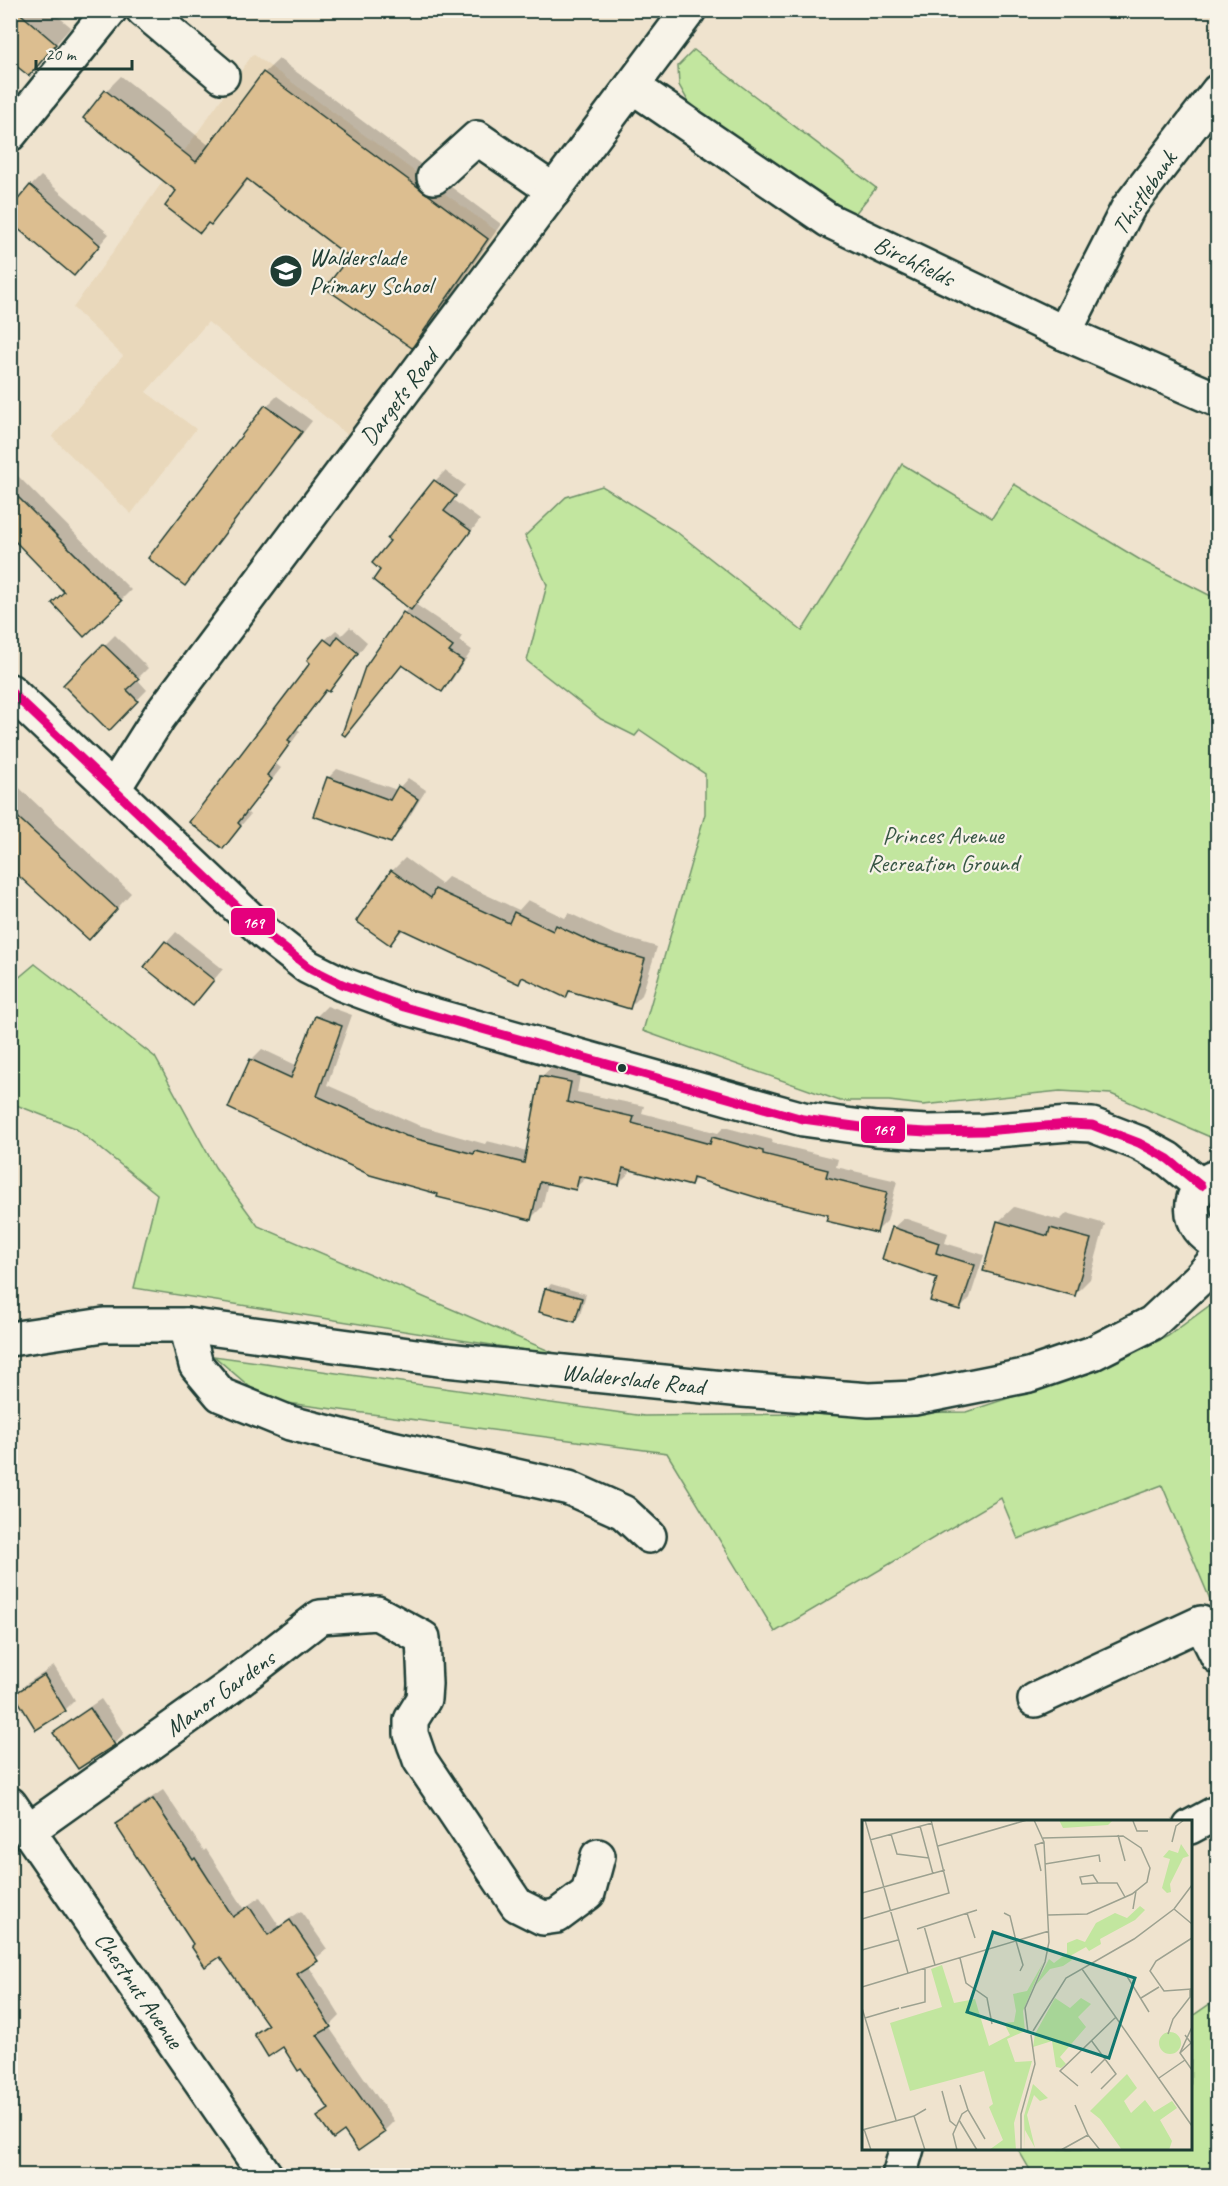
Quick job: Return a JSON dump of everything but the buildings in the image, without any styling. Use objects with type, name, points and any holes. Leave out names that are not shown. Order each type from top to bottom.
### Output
[{"type":"street","points":[[143,10],[222,76]]},
{"type":"street","name":"Dargets Road","points":[[114,788],[159,717],[689,10]]},
{"type":"street","points":[[10,134],[94,16]]},
{"type":"street","name":"Birchfields","points":[[632,86],[828,220],[1064,333],[1218,400]]},
{"type":"street","name":"Thistlebank","points":[[1064,333],[1128,208],[1218,91]]},
{"type":"street","points":[[434,177],[477,138],[554,191]]},
{"type":"street","points":[[10,691],[266,934],[308,967],[342,984],[404,1007],[803,1119],[876,1129],[927,1132],[984,1131],[1069,1124],[1092,1125],[1139,1143],[1209,1181],[1195,1195],[1192,1207],[1193,1218],[1198,1229],[1206,1237],[1218,1243]]},
{"type":"street","name":"Walderslade Road","points":[[10,1339],[104,1325],[186,1325],[446,1360],[827,1397],[868,1400],[914,1398],[1029,1375],[1093,1353],[1152,1323],[1200,1278],[1218,1257]]},
{"type":"street","points":[[186,1325],[196,1365],[221,1395],[290,1423],[361,1442],[569,1488],[623,1512],[649,1536]]},
{"type":"street","name":"Manor Gardens","points":[[18,1822],[231,1686],[320,1617],[377,1613],[423,1638],[424,1699],[411,1720],[411,1734],[420,1760],[517,1905],[543,1918],[557,1916],[588,1893],[598,1856]]},
{"type":"street","points":[[1035,1700],[1201,1623],[1218,1657]]},
{"type":"street","points":[[1192,1826],[1218,1812]]},
{"type":"street","name":"Chestnut Avenue","points":[[18,1822],[266,2175]]},
{"type":"street","points":[[899,2175],[906,2150]]},
{"type":"shaded area","name":"Walderslade Primary School","points":[[253,54],[502,235],[349,436],[208,322],[146,392],[196,429],[131,514],[52,437],[123,356],[73,308]]},
{"type":"green space","points":[[694,50],[876,188],[854,215],[718,126],[688,101],[679,85],[678,66]]},
{"type":"green space","name":"Princes Avenue Recreation Ground","points":[[902,464],[992,518],[1014,484],[1142,561],[1217,599],[1217,1140],[1111,1094],[1060,1091],[923,1105],[889,1101],[840,1101],[643,1031],[705,814],[705,774],[640,730],[635,736],[601,719],[527,661],[547,585],[525,536],[566,497],[602,486],[678,533],[802,631],[842,568]]},
{"type":"green space","points":[[35,964],[155,1057],[215,1167],[258,1226],[561,1356],[134,1288],[157,1194],[75,1128],[11,1103],[10,985]]},
{"type":"green space","points":[[1217,1300],[1217,1616],[1162,1485],[1018,1539],[1001,1498],[775,1632],[667,1453],[265,1400],[214,1356],[644,1416],[966,1412],[1110,1365],[1168,1336]]},
{"type":"green space","points":[[1217,1999],[1217,2175],[1033,2175],[1019,2150],[1192,2150],[1192,2016]]},
{"type":"transit line","name":"169","points":[[10,691],[266,934],[308,967],[342,984],[404,1007],[803,1119],[876,1129],[927,1132],[984,1131],[1069,1124],[1092,1125],[1139,1143],[1168,1159],[1201,1186]]},
{"type":"place","name":"Walderslade Primary School","points":[[286,271]]}]
